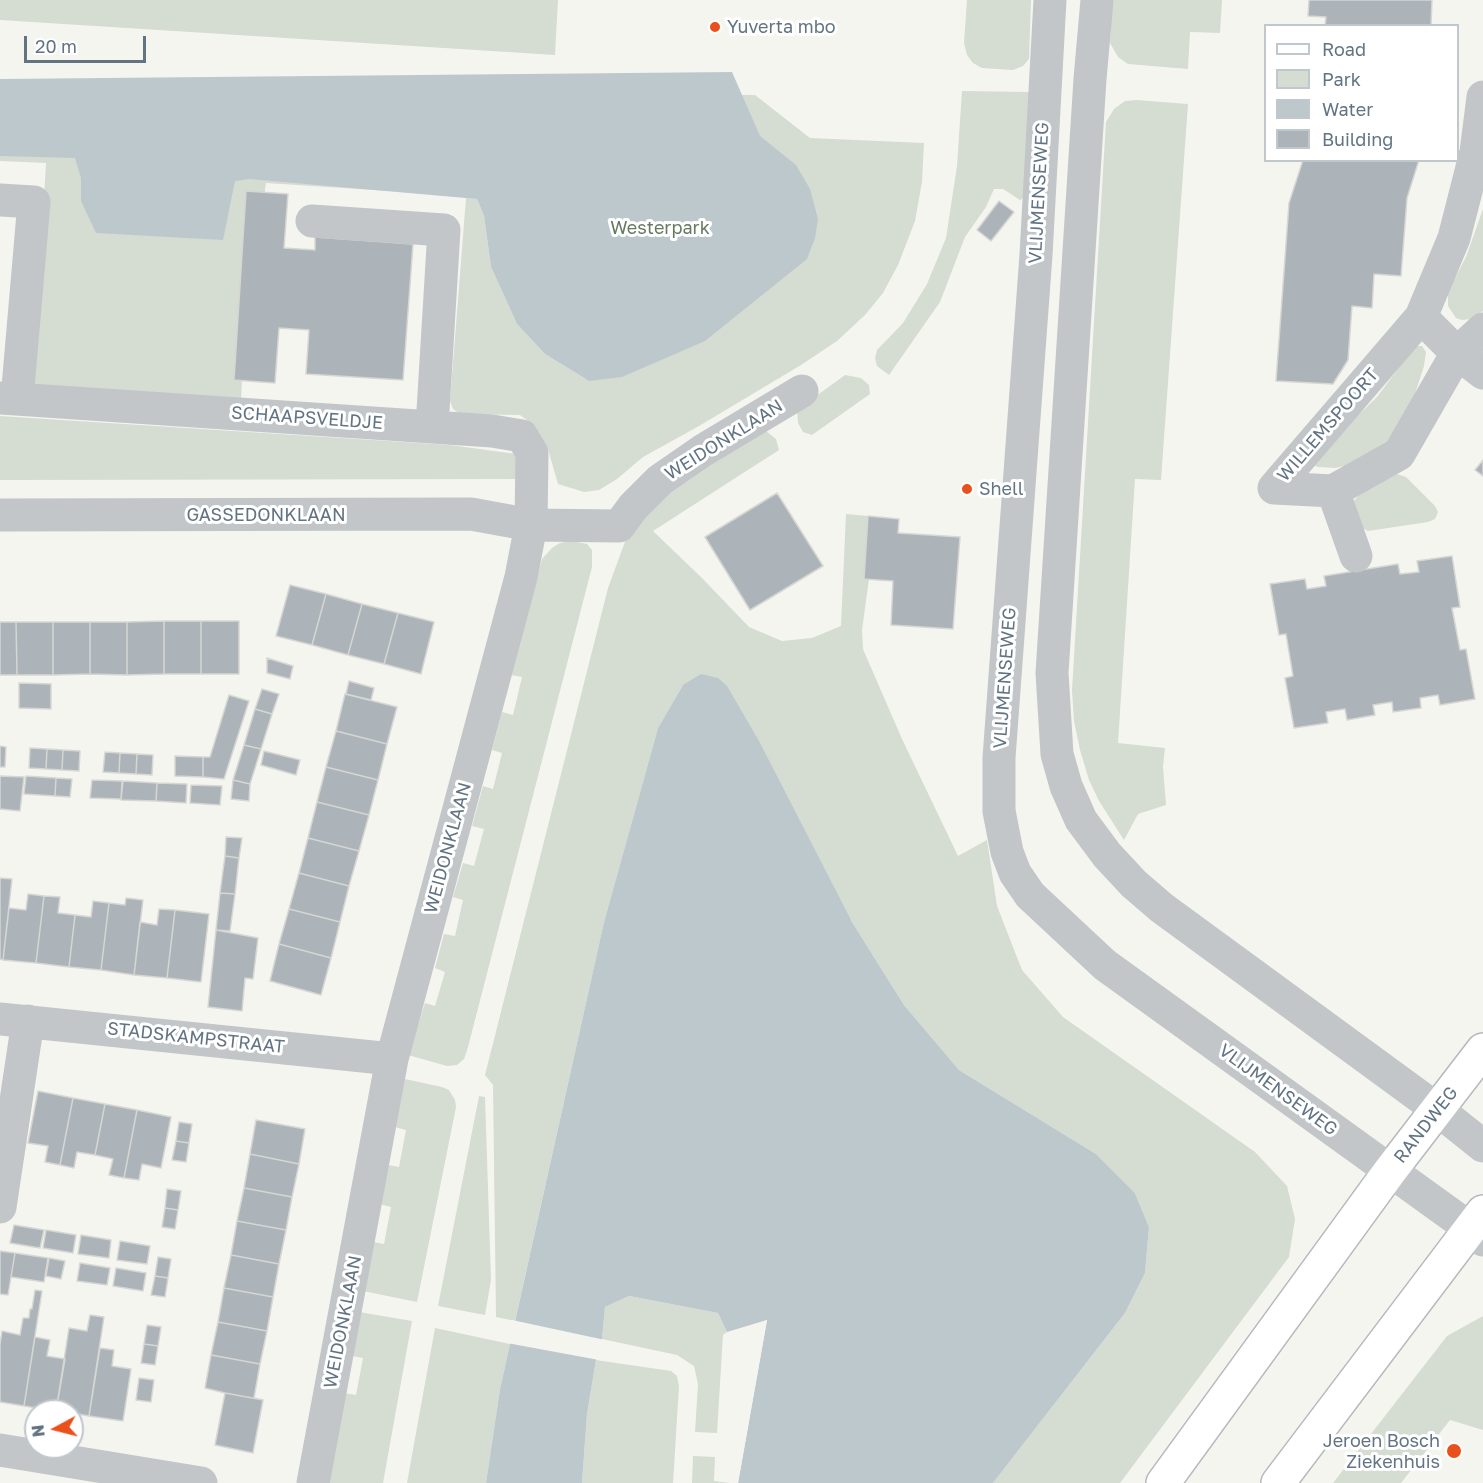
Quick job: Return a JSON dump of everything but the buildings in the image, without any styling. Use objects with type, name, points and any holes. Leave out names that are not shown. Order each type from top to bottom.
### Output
[{"type":"main road","name":"RANDWEG","points":[[1390,1171],[1483,1050]]},
{"type":"main road","points":[[1163,1483],[1390,1171]]},
{"type":"main road","name":"VLIJMENSEWEG","points":[[1278,1483],[1479,1227]]},
{"type":"street","name":"VLIJMENSEWEG","points":[[1050,0],[1036,255],[999,758],[999,811],[1007,852],[1015,873],[1030,896],[1105,964],[1390,1171],[1479,1227]]},
{"type":"street","points":[[1097,0],[1052,673],[1057,754],[1066,786],[1081,820],[1107,855],[1134,884],[1172,915],[1438,1110],[1483,1146]]},
{"type":"street","name":"WILLEMSPOORT","points":[[1334,491],[1274,488],[1421,317],[1454,238],[1476,152],[1483,97]]},
{"type":"street","points":[[0,200],[34,202],[8,398]]},
{"type":"street","points":[[312,221],[444,230],[432,426]]},
{"type":"street","points":[[1421,317],[1457,353],[1483,373]]},
{"type":"street","points":[[1356,556],[1334,491],[1399,454],[1457,353],[1483,328]]},
{"type":"street","name":"WEIDONKLAAN","points":[[313,1483],[392,1059],[521,576],[531,525],[619,526],[633,507],[660,480],[702,451],[802,391]]},
{"type":"street","name":"SCHAAPSVELDJE","points":[[8,398],[492,430],[522,436],[532,453],[531,525]]},
{"type":"street","name":"GASSEDONKLAAN","points":[[0,515],[471,514],[531,525]]},
{"type":"street","points":[[0,1207],[14,1020]]},
{"type":"street","name":"STADSKAMPSTRAAT","points":[[14,1020],[392,1059]]},
{"type":"street","points":[[0,1450],[201,1483]]},
{"type":"green space","points":[[0,0],[558,0],[555,55],[0,20]]},
{"type":"green space","points":[[967,0],[1031,0],[1029,59],[1023,66],[1013,70],[982,68],[973,63],[967,55],[964,43]]},
{"type":"green space","points":[[1112,0],[1222,0],[1220,33],[1190,32],[1188,69],[1128,64],[1118,57],[1110,43]]},
{"type":"green space","name":"Westerpark","points":[[0,90],[755,95],[810,138],[924,143],[922,182],[915,221],[898,265],[883,293],[865,315],[837,341],[801,365],[643,457],[617,479],[599,490],[584,492],[558,484],[548,449],[535,426],[520,415],[460,414],[453,409],[450,401],[466,198],[477,199],[484,216],[491,267],[517,324],[545,354],[589,381],[481,197],[266,183],[244,338],[241,400],[33,386],[46,163],[0,161]],"holes":[[[77,164],[107,233],[81,201],[81,179]]]},
{"type":"green space","points":[[962,91],[1029,92],[1027,196],[1020,200],[1003,189],[994,189],[986,207],[965,237],[940,302],[889,375],[877,366],[875,358],[877,350],[903,323],[927,284],[946,238],[957,166]]},
{"type":"green space","points":[[1125,101],[1188,104],[1161,480],[1135,479],[1118,743],[1165,748],[1163,767],[1166,805],[1138,814],[1124,840],[1099,801],[1089,780],[1074,721],[1072,690],[1106,122],[1114,109]]},
{"type":"green space","points":[[1483,209],[1483,311],[1470,319],[1462,320],[1456,318],[1448,306],[1448,291],[1466,257]]},
{"type":"green space","points":[[1415,346],[1422,346],[1426,352],[1424,366],[1398,436],[1354,464],[1335,468],[1318,467],[1312,464],[1335,437],[1377,397]]},
{"type":"green space","points":[[845,375],[861,378],[869,385],[870,394],[812,435],[803,432],[798,423],[797,410]]},
{"type":"green space","points":[[0,416],[450,445],[516,454],[516,479],[0,480]]},
{"type":"green space","points":[[766,431],[776,439],[779,450],[653,531],[749,627],[782,641],[812,638],[841,626],[846,514],[868,516],[864,578],[869,579],[862,630],[863,649],[902,739],[958,856],[987,840],[997,906],[1022,970],[1063,1017],[1255,1152],[1287,1186],[1295,1219],[1289,1257],[1120,1483],[993,1483],[1125,1313],[1145,1273],[1149,1227],[1135,1193],[1096,1154],[959,1070],[904,1005],[852,922],[683,685],[658,728],[604,922],[515,1321],[496,1317],[493,1085],[485,1075],[608,588],[626,539],[677,480]]},
{"type":"green space","points":[[1397,474],[1406,477],[1435,506],[1438,512],[1435,519],[1368,531],[1360,527],[1356,518],[1354,501],[1360,493]]},
{"type":"green space","points":[[571,541],[587,544],[592,550],[592,567],[468,1047],[464,1059],[457,1065],[447,1066],[408,1055],[425,1003],[435,1006],[445,972],[435,968],[444,934],[455,936],[463,900],[453,897],[463,863],[474,866],[484,829],[472,826],[483,786],[493,789],[502,753],[492,750],[502,712],[513,715],[522,677],[511,675],[542,559],[560,543]]},
{"type":"green space","points":[[405,1079],[449,1090],[456,1107],[417,1302],[363,1291],[373,1242],[384,1244],[391,1207],[379,1204],[388,1165],[399,1167],[406,1130],[395,1127]]},
{"type":"green space","points":[[479,1096],[485,1097],[491,1280],[485,1315],[438,1306]]},
{"type":"green space","points":[[629,1296],[718,1313],[727,1332],[723,1335],[717,1433],[695,1432],[698,1384],[694,1366],[677,1355],[602,1339],[605,1307]]},
{"type":"green space","points":[[359,1312],[412,1321],[383,1483],[328,1483],[344,1393],[356,1395],[363,1358],[352,1356]]},
{"type":"green space","points":[[1483,1316],[1483,1430],[1450,1420],[1401,1483],[1333,1483],[1447,1336]]},
{"type":"green space","points":[[435,1328],[510,1344],[500,1389],[486,1483],[407,1483]]},
{"type":"green space","points":[[596,1360],[671,1371],[677,1376],[679,1386],[673,1483],[582,1483],[587,1414]]},
{"type":"green space","points":[[693,1456],[715,1457],[714,1481],[730,1483],[692,1483]]},
{"type":"water","name":"Westerpark","points":[[732,72],[760,136],[796,165],[810,189],[818,219],[815,238],[807,259],[705,341],[622,377],[589,381],[545,354],[517,324],[491,267],[484,216],[477,199],[249,179],[235,181],[223,240],[96,233],[81,201],[81,179],[75,158],[0,156],[0,79]]},
{"type":"water","points":[[701,674],[718,678],[727,686],[759,741],[852,922],[904,1005],[959,1070],[1096,1154],[1135,1193],[1149,1227],[1145,1273],[1125,1313],[993,1483],[738,1483],[767,1320],[727,1332],[718,1313],[629,1296],[605,1307],[602,1339],[587,1414],[582,1483],[486,1483],[500,1389],[604,922],[658,728],[683,685]]},
{"type":"pier","points":[[512,1320],[605,1340],[599,1360],[507,1343]]},
{"type":"pier","points":[[767,1320],[738,1483],[735,1483],[763,1324],[725,1334]]},
{"type":"place","name":"Yuverta mbo","points":[[715,27]]},
{"type":"place","name":"Shell","points":[[967,489]]},
{"type":"place","name":"Jeroen Bosch Ziekenhuis","points":[[1454,1451]]}]
